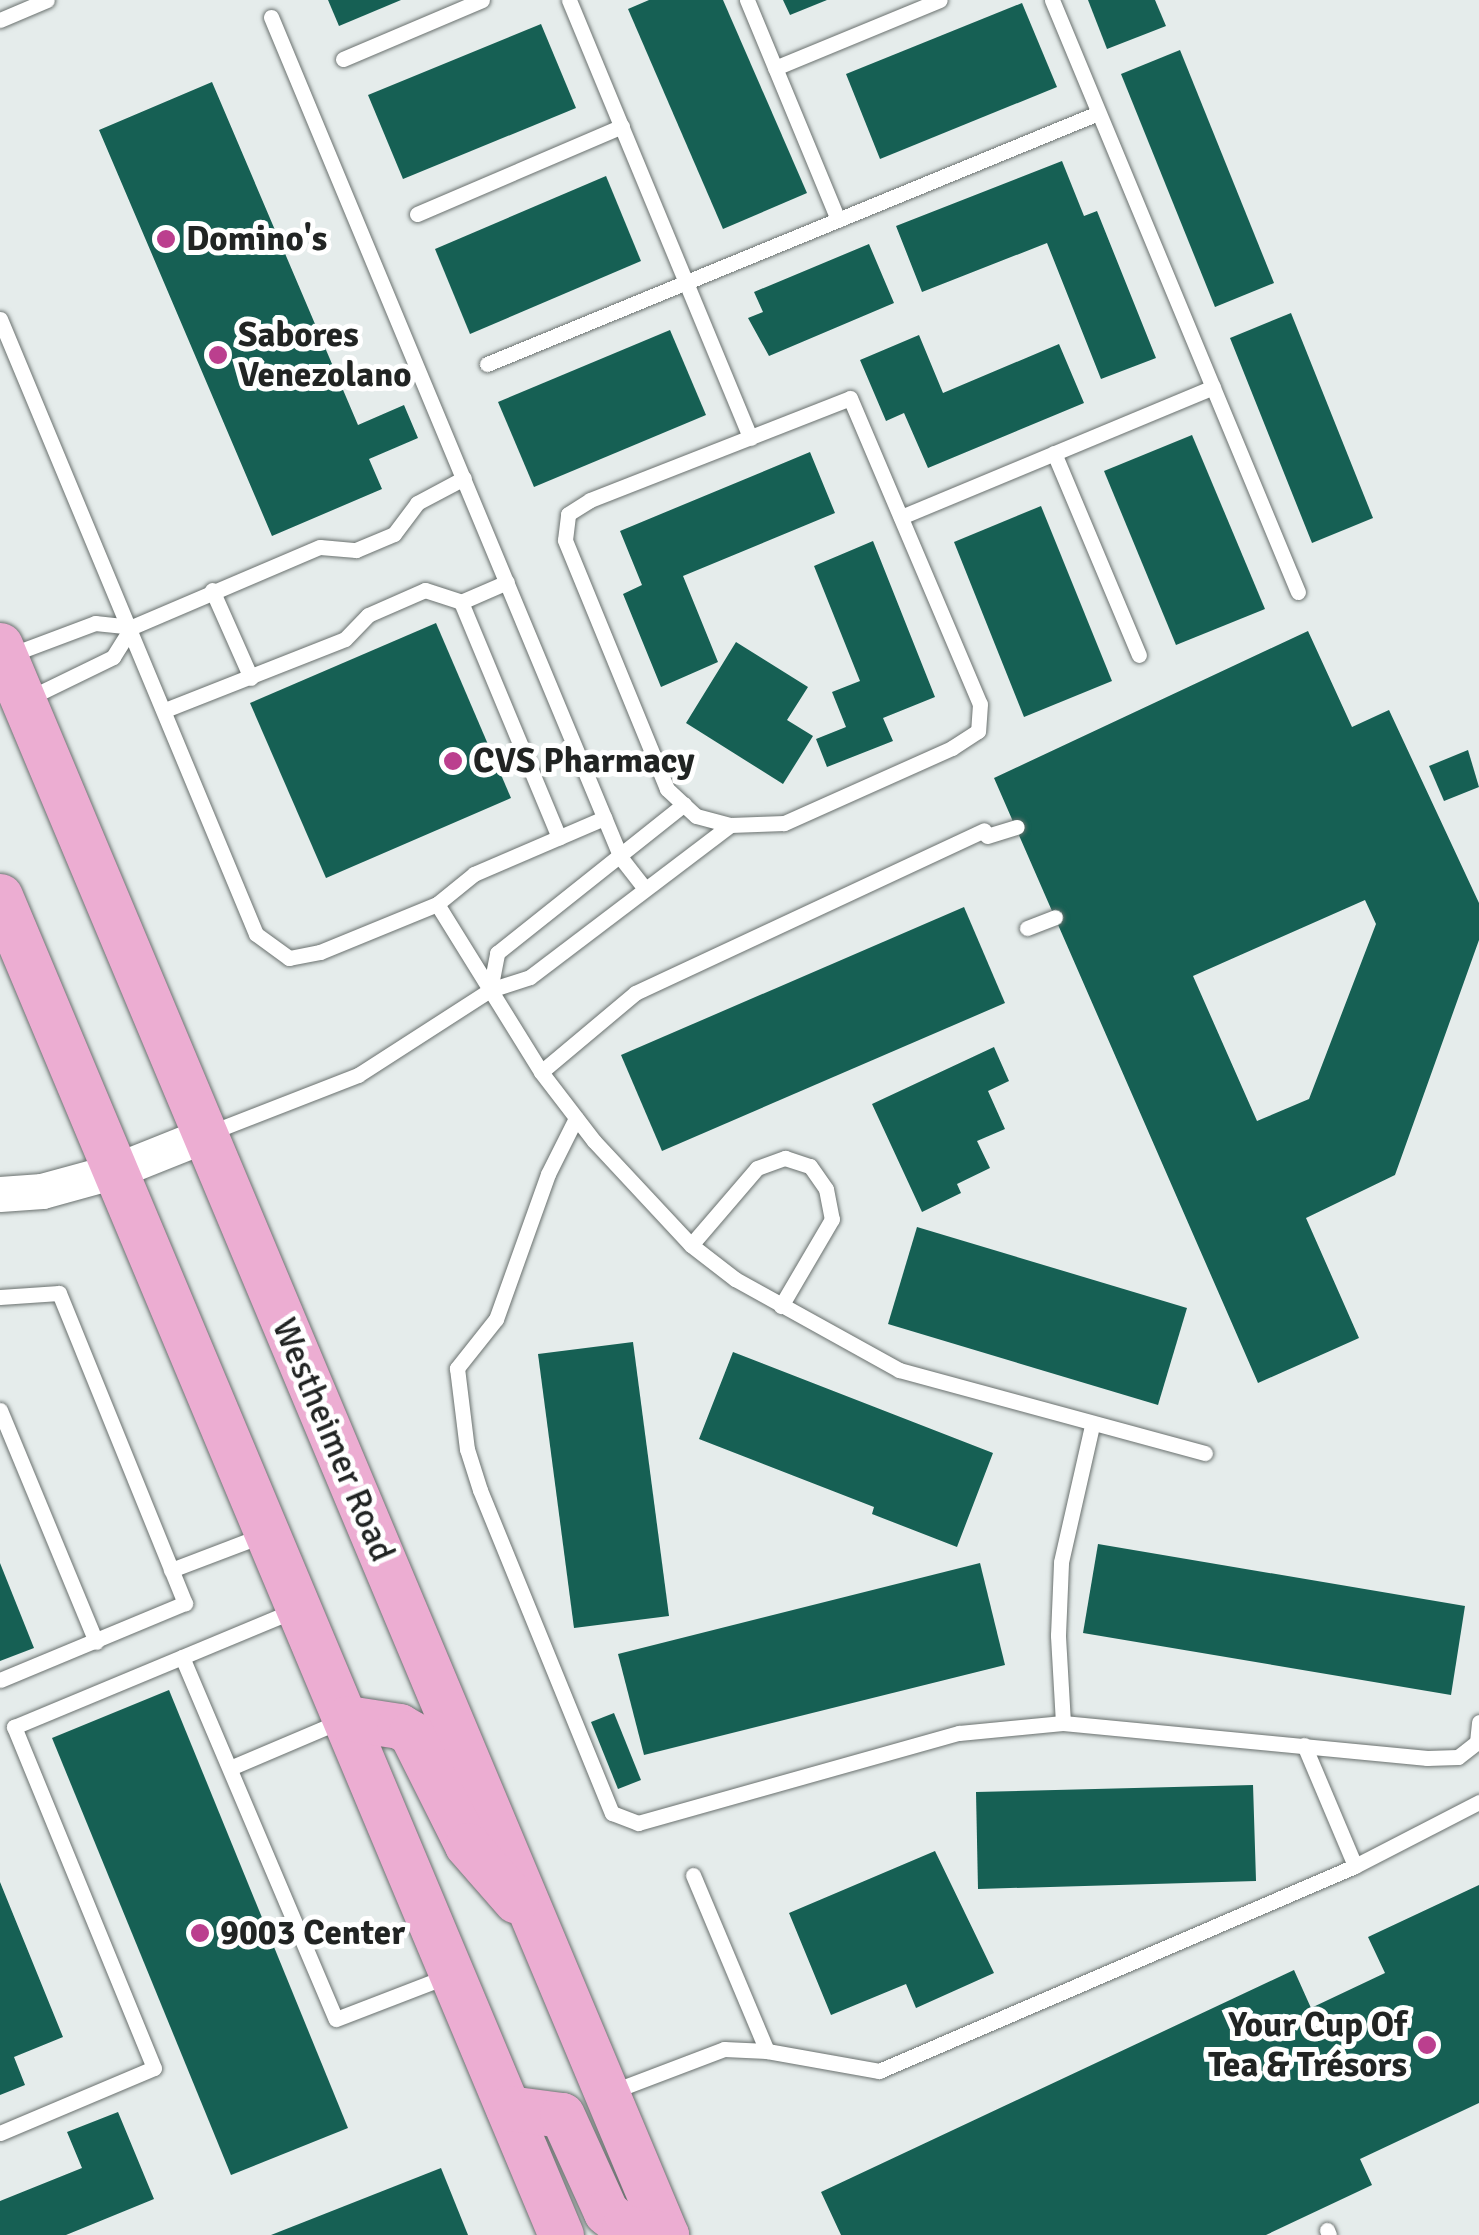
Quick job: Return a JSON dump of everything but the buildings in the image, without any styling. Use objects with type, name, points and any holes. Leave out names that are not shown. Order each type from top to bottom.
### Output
[{"type":"main road","name":"Westheimer Road","points":[[2,652],[666,2235]]},
{"type":"main road","points":[[0,896],[561,2235]]},
{"type":"main road","points":[[346,1718],[400,1726],[411,1733],[466,1845],[536,1920]]},
{"type":"main road","points":[[508,2108],[562,2115],[606,2212],[624,2227],[666,2235]]},
{"type":"street","points":[[0,1194],[42,1191],[115,1171],[205,1135]]},
{"type":"lane","points":[[0,20],[47,0]]},
{"type":"lane","points":[[343,59],[482,0]]},
{"type":"lane","points":[[569,0],[750,438]]},
{"type":"lane","points":[[747,0],[838,220]]},
{"type":"lane","points":[[775,68],[940,0]]},
{"type":"lane","points":[[1052,0],[1298,592]]},
{"type":"lane","points":[[272,17],[621,858],[645,890]]},
{"type":"lane","points":[[487,364],[1098,113]]},
{"type":"lane","points":[[417,214],[622,126]]},
{"type":"lane","points":[[0,319],[132,627],[256,934],[289,958],[320,952],[438,904],[474,874],[604,818]]},
{"type":"lane","points":[[901,517],[1212,387]]},
{"type":"lane","points":[[850,398],[980,704],[978,731],[952,748],[784,823],[730,824],[696,816],[668,789],[565,540],[568,514],[590,500],[750,438],[850,398]]},
{"type":"lane","points":[[1054,453],[1140,655]]},
{"type":"lane","points":[[2,652],[95,623],[132,627],[320,547],[356,550],[394,534],[417,504],[464,478]]},
{"type":"lane","points":[[165,710],[345,639],[368,615],[426,590],[461,602],[507,582]]},
{"type":"lane","points":[[212,590],[251,678]]},
{"type":"lane","points":[[461,602],[559,837]]},
{"type":"lane","points":[[23,701],[113,657],[132,627]]},
{"type":"lane","points":[[490,990],[497,953],[684,804]]},
{"type":"lane","points":[[205,1135],[358,1075],[490,990],[530,977],[730,824]]},
{"type":"lane","points":[[541,1072],[635,993],[985,833],[1017,827]]},
{"type":"lane","points":[[438,904],[541,1072],[576,1118],[691,1245],[735,1279],[899,1370],[1205,1453]]},
{"type":"lane","points":[[1027,928],[1055,917]]},
{"type":"lane","points":[[576,1118],[548,1174],[496,1319],[457,1368],[467,1448],[480,1490],[612,1813],[638,1823],[959,1734],[1064,1723],[1458,1757],[1477,1742],[1479,1722]]},
{"type":"lane","points":[[691,1245],[758,1168],[786,1158],[810,1166],[826,1189],[832,1219],[781,1306]]},
{"type":"lane","points":[[0,1297],[60,1293],[184,1603],[0,1680]]},
{"type":"lane","points":[[0,1410],[96,1642]]},
{"type":"lane","points":[[1064,1723],[1058,1635],[1060,1562],[1092,1425]]},
{"type":"lane","points":[[0,1462],[18,1455]]},
{"type":"lane","points":[[171,1570],[266,1534]]},
{"type":"lane","points":[[0,2132],[154,2068],[7,1730],[299,1608]]},
{"type":"lane","points":[[182,1657],[336,2020],[452,1974]]},
{"type":"lane","points":[[230,1768],[346,1718]]},
{"type":"lane","points":[[1304,1746],[1356,1866]]},
{"type":"lane","points":[[607,2093],[724,2049],[768,2050],[878,2071],[1356,1866],[1479,1802]]},
{"type":"lane","points":[[693,1875],[768,2050]]},
{"type":"place","name":"Domino's","points":[[166,239]]},
{"type":"place","name":"Sabores Venezolano","points":[[218,355]]},
{"type":"place","name":"CVS Pharmacy","points":[[453,761]]},
{"type":"place","name":"9003 Center","points":[[200,1933]]},
{"type":"place","name":"Your Cup Of Tea & Trésors","points":[[1427,2045]]}]
